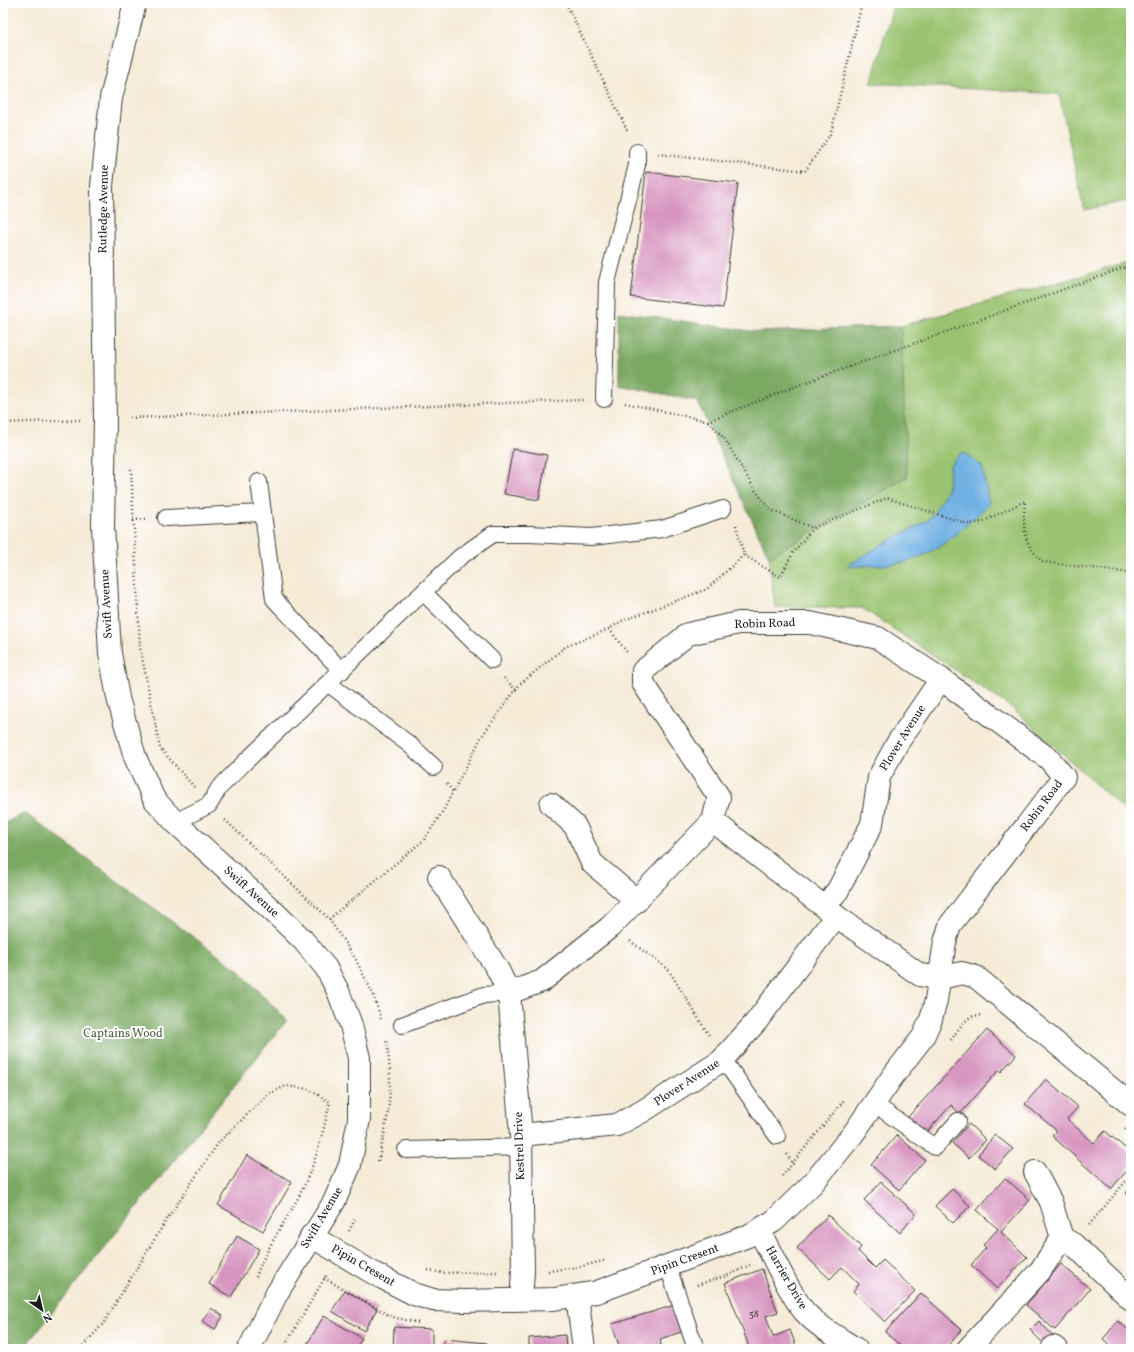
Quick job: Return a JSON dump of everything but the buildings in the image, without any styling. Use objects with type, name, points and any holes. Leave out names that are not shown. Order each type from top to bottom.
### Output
[{"type":"street","name":"Rutledge Avenue","points":[[104,419],[102,186],[111,98],[135,3]]},
{"type":"street","name":"Swift Avenue","points":[[104,419],[102,526],[111,661],[118,698],[135,757],[154,799],[175,822],[303,940],[326,968],[338,991],[351,1025],[359,1058],[359,1119],[356,1142],[350,1165],[334,1202],[311,1236],[277,1293],[249,1349]]},
{"type":"street","name":"Robin Road","points":[[713,821],[718,797],[642,683],[643,671],[688,634],[739,623],[810,623],[878,638],[941,679],[1049,759],[1064,777],[950,925],[945,942],[941,978]]},
{"type":"street","name":"Plover Avenue","points":[[521,1141],[618,1124],[643,1111],[723,1059],[756,1022],[830,912],[838,890],[872,824],[879,777],[898,742],[941,679]]},
{"type":"street","points":[[551,804],[575,826],[592,863],[637,901]]},
{"type":"street","points":[[440,878],[498,970],[509,993],[542,981],[610,926],[637,901],[713,821],[830,912],[920,975],[941,978],[962,973],[976,976],[1131,1105]]},
{"type":"street","name":"Pipin Cresent","points":[[311,1236],[375,1274],[414,1294],[433,1300],[464,1302],[554,1298],[597,1292],[734,1242],[759,1231],[774,1221],[813,1183],[853,1134],[873,1103],[923,1037],[931,1019],[941,978]]},
{"type":"street","name":"Kestrel Drive","points":[[509,993],[521,1141],[523,1272],[521,1299]]},
{"type":"street","points":[[1035,1172],[1067,1241],[1131,1299]]},
{"type":"street","name":"Harrier Drive","points":[[759,1231],[793,1295],[804,1311],[817,1323],[856,1349]]},
{"type":"street","points":[[968,1349],[1067,1241]]},
{"type":"street","points":[[577,1296],[584,1349]]},
{"type":"lane","points":[[604,399],[608,282],[637,165],[637,152]]},
{"type":"lane","points":[[259,482],[274,598],[342,671]]},
{"type":"lane","points":[[175,822],[209,805],[219,788],[460,557],[492,534],[591,537],[662,529],[723,508]]},
{"type":"lane","points":[[166,518],[263,513]]},
{"type":"lane","points":[[424,593],[492,660]]},
{"type":"lane","points":[[329,684],[410,745],[434,767]]},
{"type":"lane","points":[[402,1025],[484,995],[509,993]]},
{"type":"lane","points":[[723,1059],[777,1136]]},
{"type":"lane","points":[[873,1103],[935,1147],[958,1122]]},
{"type":"lane","points":[[406,1150],[472,1150],[521,1141]]},
{"type":"lane","points":[[668,1267],[696,1349]]},
{"type":"path","points":[[566,3],[637,152],[805,172],[831,133],[862,3]]},
{"type":"path","points":[[128,426],[128,418],[604,399],[708,421],[799,385],[1131,265]]},
{"type":"path","points":[[3,424],[104,419]]},
{"type":"path","points":[[708,421],[724,438],[755,490],[771,510],[813,528]]},
{"type":"path","points":[[130,465],[140,647],[160,748],[209,805],[329,919],[424,840],[443,811],[482,736],[519,685],[565,647],[609,629],[622,621],[707,589],[744,555]]},
{"type":"path","points":[[735,520],[744,555],[780,577],[793,553],[813,528],[887,498],[968,524],[982,522],[1025,501],[1023,528],[1026,539],[1033,553],[1042,562],[1131,573]]},
{"type":"path","points":[[610,926],[668,969],[723,1059]]},
{"type":"path","points":[[80,1349],[103,1324],[165,1222],[219,1142],[268,1094],[286,1086],[308,1089],[330,1102],[320,1141],[307,1180],[262,1260],[255,1280],[277,1293]]},
{"type":"path","points":[[778,1180],[793,1165],[847,1096]]},
{"type":"path","points":[[1067,1241],[1131,1175]]},
{"type":"path","points":[[349,1232],[356,1235]]},
{"type":"path","points":[[421,1269],[442,1274],[523,1272],[578,1268],[611,1259]]},
{"type":"path","points":[[283,1349],[324,1278]]},
{"type":"green space","points":[[894,3],[1131,3],[1131,200],[1084,210],[1059,94],[871,83]]},
{"type":"green space","points":[[1131,262],[1131,816],[1012,708],[862,608],[775,607],[769,557],[907,477],[901,326]],"holes":[[[962,452],[982,466],[901,563],[847,566],[881,545],[927,521],[934,513],[948,488],[950,465]]]},
{"type":"green space","points":[[619,312],[758,332],[901,326],[907,477],[769,557],[697,401],[619,385]]},
{"type":"green space","name":"Captains Wood","points":[[25,813],[238,970],[287,1020],[23,1349],[3,1349],[3,824]]},
{"type":"water","points":[[962,452],[982,466],[989,504],[949,540],[926,554],[901,563],[846,567],[881,545],[927,521],[934,513],[948,488],[950,465]]}]
